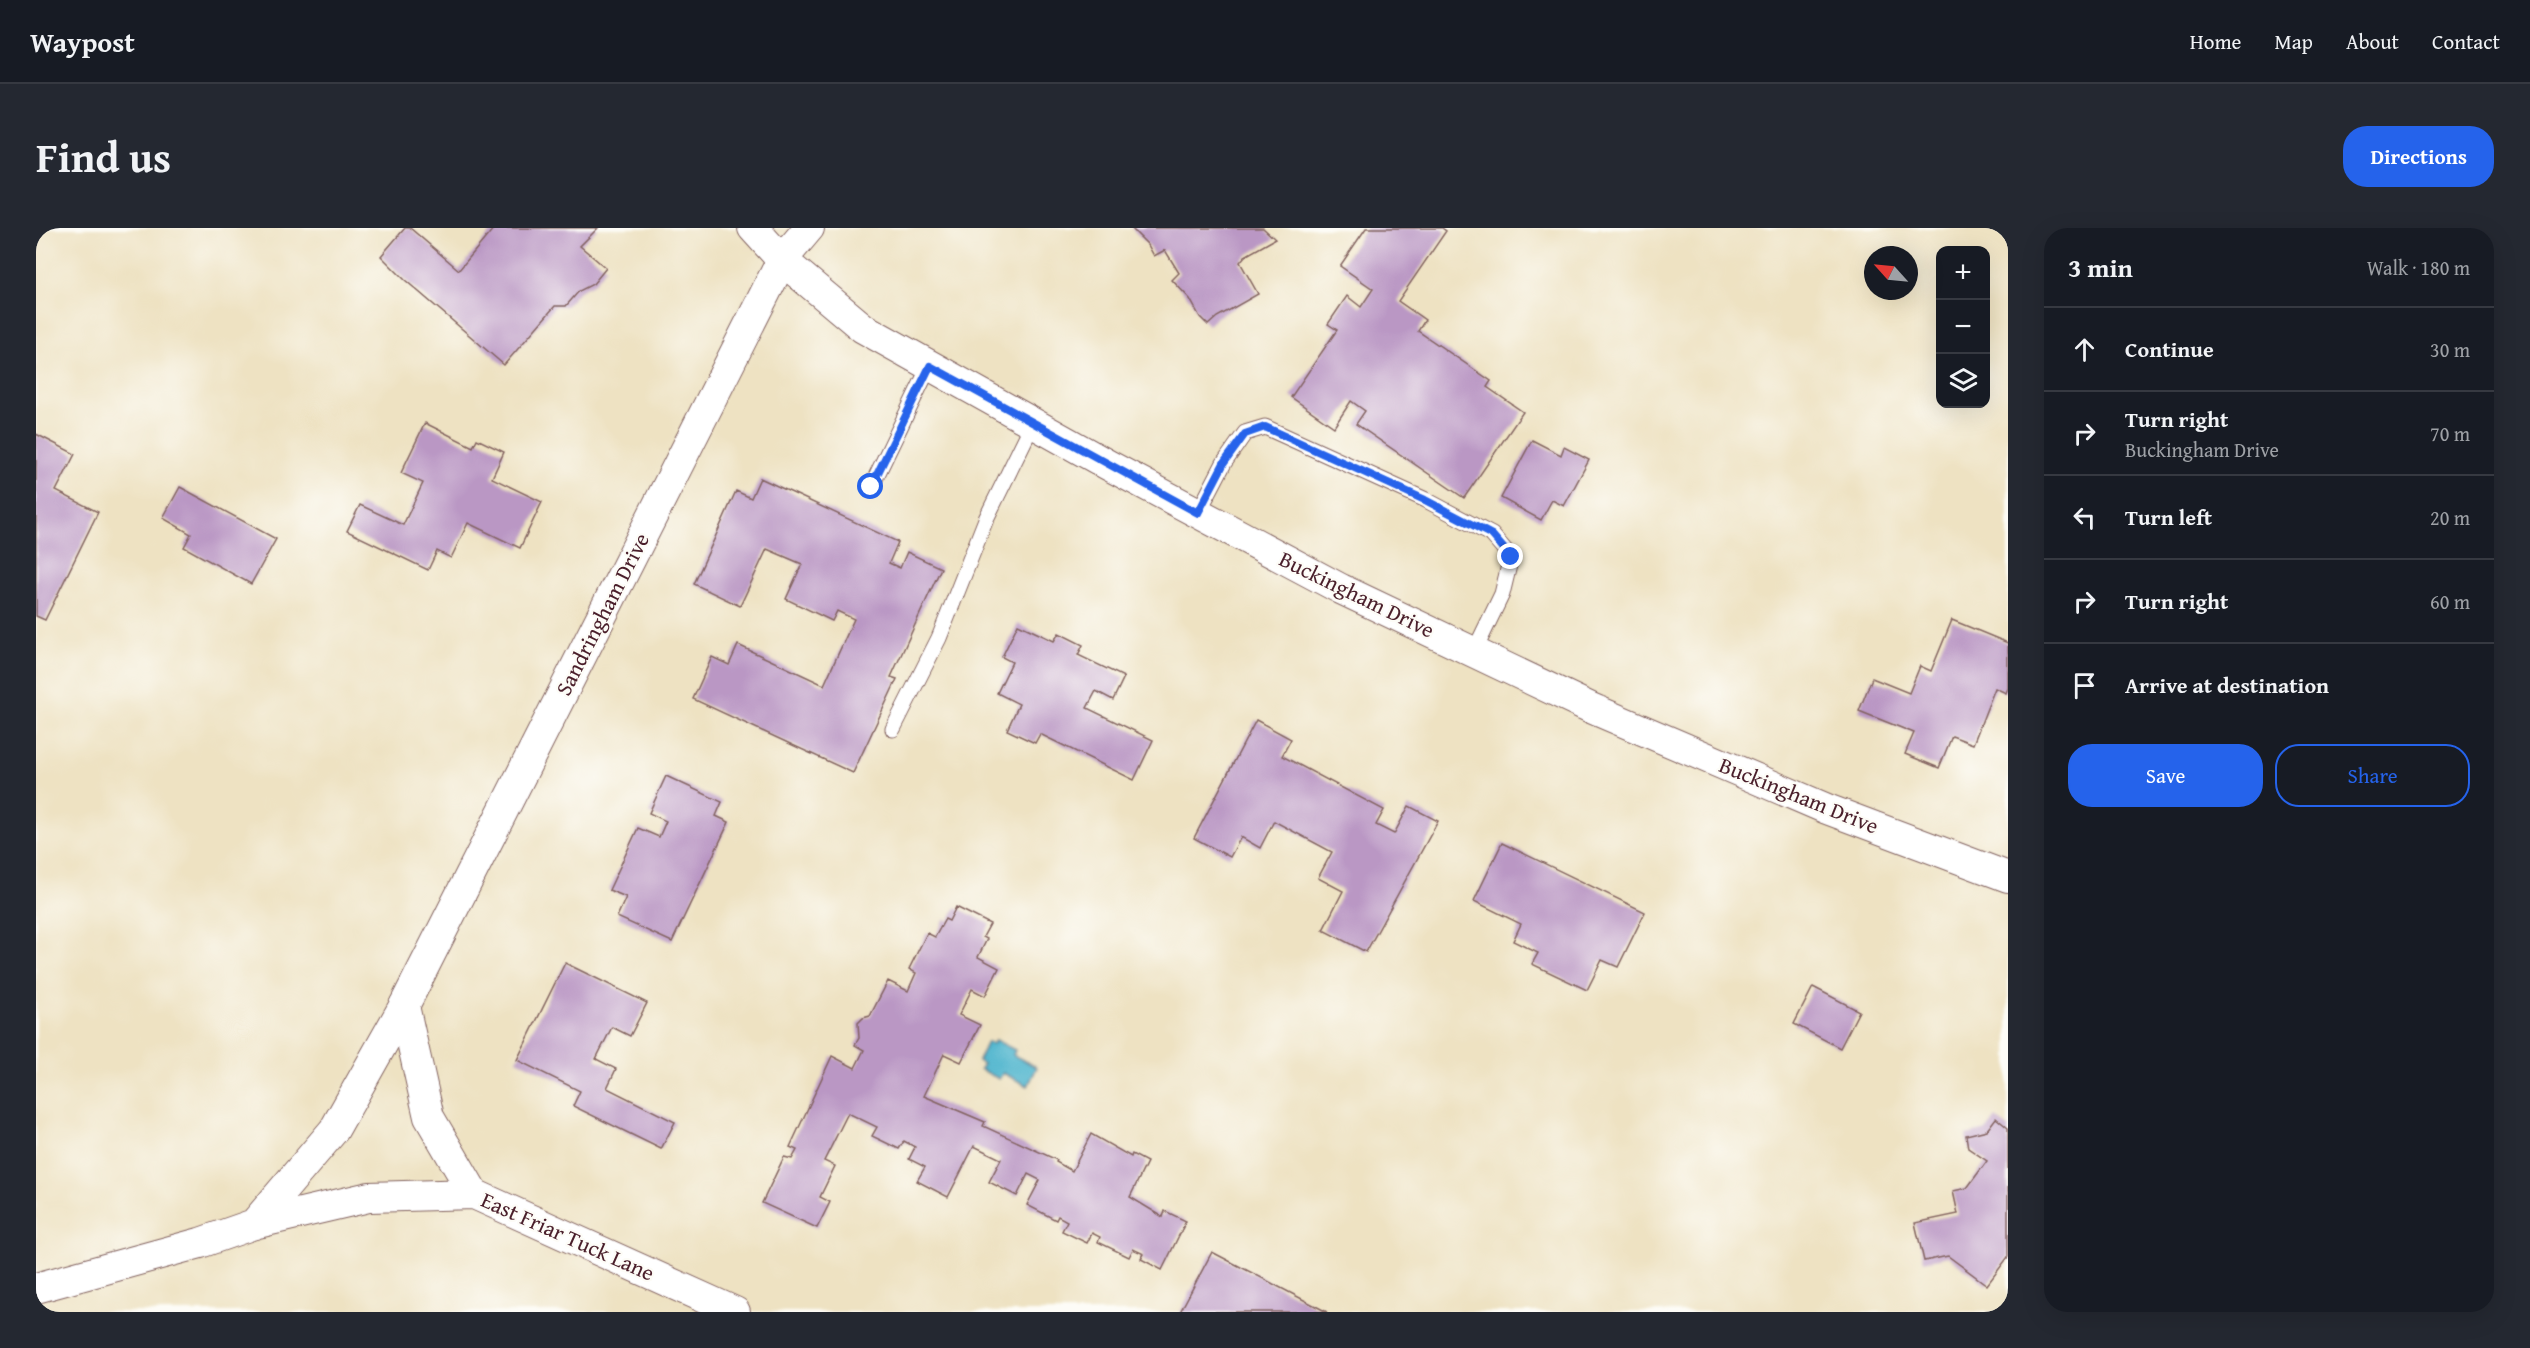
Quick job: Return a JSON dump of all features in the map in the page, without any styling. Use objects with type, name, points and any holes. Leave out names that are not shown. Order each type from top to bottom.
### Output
[{"type":"street","name":"Buckingham Drive","points":[[753,228],[782,260],[863,328],[1198,513],[1341,589],[1590,708],[1817,805],[2008,877]]},
{"type":"street","name":"Sandringham Drive","points":[[334,1130],[404,1006],[782,260],[809,228]]},
{"type":"street","points":[[404,1006],[429,1117],[474,1194]]},
{"type":"street","name":"East Friar Tuck Lane","points":[[254,1224],[334,1130]]},
{"type":"street","name":"East Friar Tuck Lane","points":[[36,1288],[201,1243],[254,1224],[369,1197],[474,1194],[735,1312]]},
{"type":"lane","points":[[871,487],[930,366]]},
{"type":"lane","points":[[893,729],[939,638],[986,519],[1034,423]]},
{"type":"lane","points":[[1198,513],[1224,463],[1245,434],[1265,427],[1425,500],[1492,535],[1511,557],[1502,594],[1474,652]]},
{"type":"water","points":[[995,1040],[1015,1050],[1013,1055],[1037,1067],[1028,1086],[1003,1073],[999,1079],[980,1069],[983,1064],[978,1061],[987,1042],[993,1044]]},
{"type":"building","points":[[405,228],[410,228],[459,270],[494,228],[598,228],[580,246],[606,268],[593,284],[579,291],[566,306],[555,306],[504,365],[405,280],[381,256]]},
{"type":"building","points":[[1131,228],[1263,228],[1275,239],[1245,256],[1240,262],[1258,294],[1217,317],[1208,325],[1200,317],[1190,299],[1172,280],[1179,273],[1165,250],[1154,256],[1148,245]]},
{"type":"building","points":[[1366,228],[1442,228],[1446,231],[1398,301],[1425,320],[1418,331],[1491,381],[1487,387],[1523,412],[1464,498],[1356,424],[1365,411],[1351,401],[1334,427],[1291,397],[1337,330],[1328,324],[1347,296],[1361,307],[1373,289],[1340,266]]},
{"type":"building","points":[[425,423],[473,447],[477,439],[504,452],[492,478],[542,502],[520,548],[468,523],[451,558],[437,551],[428,570],[347,531],[360,505],[403,525],[423,483],[401,473]]},
{"type":"building","points":[[36,434],[75,454],[56,491],[98,512],[45,620],[36,616]]},
{"type":"building","points":[[1532,440],[1561,455],[1564,447],[1589,460],[1564,506],[1552,500],[1541,520],[1501,498]]},
{"type":"building","points":[[760,478],[898,542],[889,563],[900,568],[907,552],[941,568],[891,677],[897,679],[853,773],[693,699],[712,657],[729,665],[738,645],[824,685],[854,619],[837,611],[832,621],[786,599],[802,564],[767,549],[740,606],[694,584],[736,491],[751,498]]},
{"type":"building","points":[[180,487],[276,539],[251,584],[184,547],[191,534],[163,518]]},
{"type":"building","points":[[1952,620],[2008,643],[2008,688],[2006,693],[1995,688],[1973,744],[1952,736],[1939,768],[1905,754],[1914,733],[1859,711],[1872,678],[1909,693],[1920,666],[1931,671]]},
{"type":"building","points":[[1018,624],[1054,641],[1059,633],[1083,645],[1078,655],[1124,677],[1113,700],[1096,691],[1087,708],[1153,740],[1134,780],[1040,734],[1035,743],[1007,730],[1019,704],[997,693],[1012,662],[1002,657]]},
{"type":"building","points":[[1256,720],[1291,739],[1282,756],[1384,810],[1376,825],[1394,834],[1409,806],[1438,821],[1366,952],[1323,930],[1343,891],[1318,878],[1332,852],[1274,821],[1260,848],[1241,837],[1230,857],[1194,838]]},
{"type":"building","points":[[666,776],[722,802],[716,816],[729,822],[672,942],[617,917],[626,897],[609,890],[638,828],[659,837],[666,821],[649,813]]},
{"type":"building","points":[[1502,843],[1645,912],[1618,967],[1602,960],[1587,990],[1532,964],[1538,953],[1513,941],[1521,924],[1474,901]]},
{"type":"building","points":[[956,907],[990,924],[983,937],[987,939],[978,957],[999,968],[985,996],[972,989],[959,1015],[980,1025],[961,1062],[944,1054],[924,1096],[985,1122],[983,1126],[1057,1160],[1056,1162],[1072,1171],[1091,1134],[1131,1157],[1132,1154],[1147,1162],[1130,1197],[1163,1217],[1165,1211],[1186,1221],[1162,1270],[1141,1259],[1144,1254],[1133,1249],[1129,1257],[1098,1242],[1100,1237],[1092,1233],[1087,1243],[1062,1231],[1067,1221],[1058,1216],[1056,1220],[1027,1205],[1040,1180],[1028,1174],[1017,1196],[989,1182],[1001,1159],[974,1146],[948,1197],[917,1181],[925,1167],[909,1159],[915,1147],[904,1141],[899,1149],[872,1136],[877,1127],[848,1113],[824,1161],[835,1166],[820,1197],[830,1202],[817,1228],[762,1203],[784,1157],[792,1159],[797,1150],[790,1147],[832,1056],[855,1068],[864,1050],[855,1045],[859,1038],[858,1023],[870,1016],[888,981],[908,991],[916,973],[909,969],[927,933],[935,937],[945,919],[949,921]]},
{"type":"building","points":[[565,963],[647,1003],[630,1036],[612,1027],[596,1059],[616,1069],[607,1088],[675,1122],[661,1149],[573,1106],[580,1091],[517,1060]]},
{"type":"building","points":[[1813,987],[1859,1011],[1840,1048],[1794,1024]]},
{"type":"building","points":[[1996,1118],[2008,1128],[2008,1257],[1987,1285],[1948,1256],[1924,1261],[1915,1223],[1958,1214],[1953,1191],[1967,1188],[1987,1161],[1968,1148],[1966,1135],[1987,1130]]},
{"type":"building","points":[[1212,1252],[1327,1312],[1180,1312]]},
{"type":"route","points":[[871,487],[930,366],[1198,513],[1224,463],[1245,434],[1265,427],[1425,500],[1492,535],[1511,557]]}]
